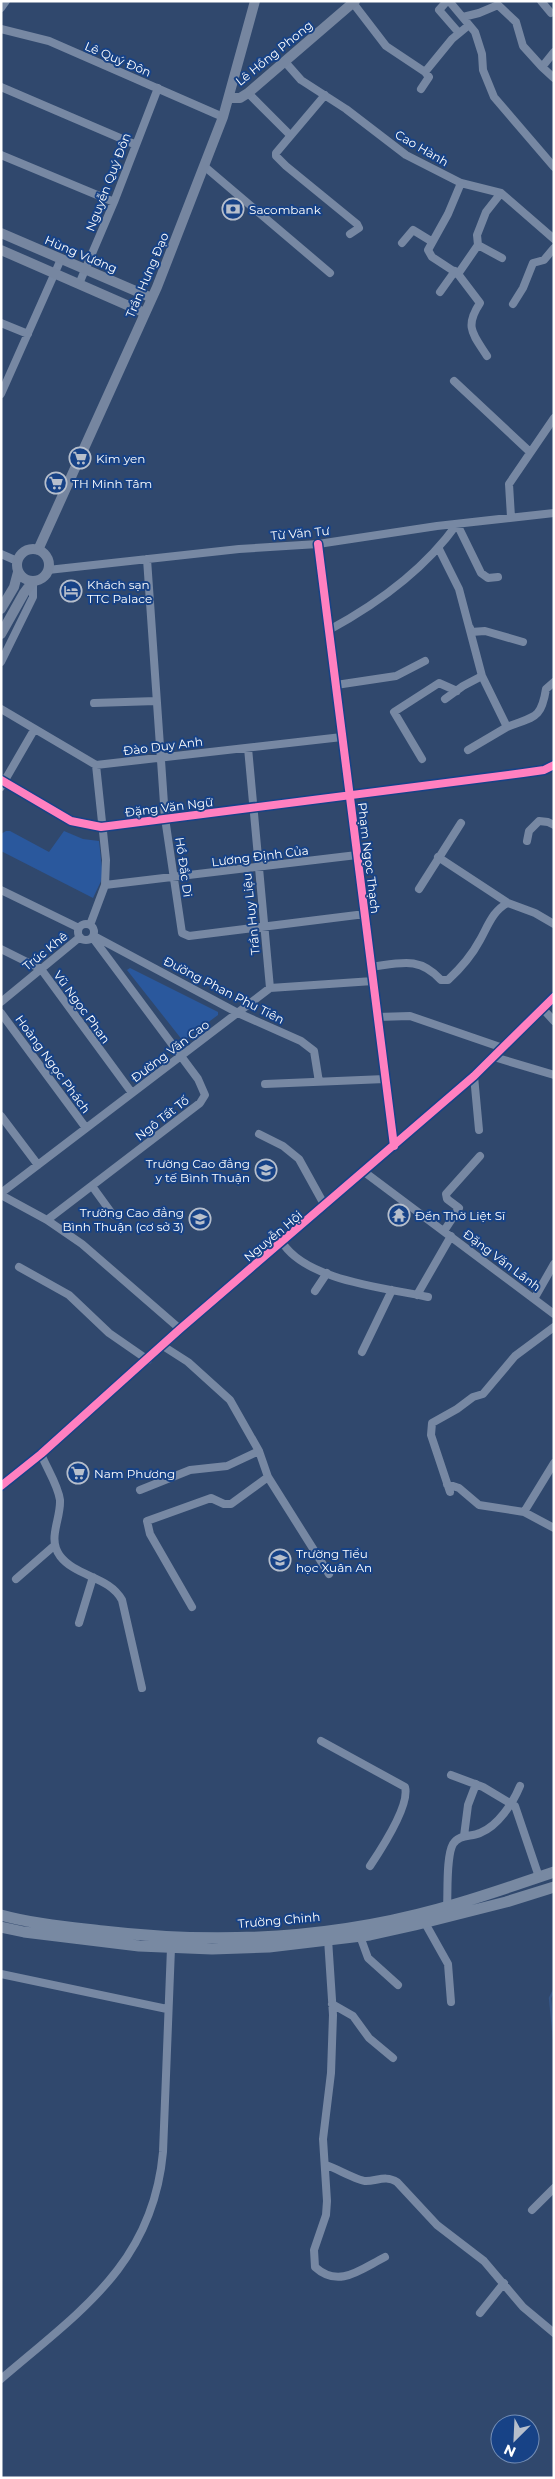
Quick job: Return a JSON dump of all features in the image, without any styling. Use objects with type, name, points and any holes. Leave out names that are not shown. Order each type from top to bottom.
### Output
[{"type":"highway","name":"Trường Chinh","points":[[1,1916],[172,1938],[253,1938],[358,1926],[447,1907],[554,1872]]},
{"type":"highway","name":"Trường Chinh","points":[[1,1927],[32,1934],[171,1948],[239,1949],[360,1936],[425,1923],[506,1902],[554,1887]]},
{"type":"main road","name":"Trần Hưng Đạo","points":[[38,550],[152,298],[223,117],[255,1]]},
{"type":"main road","name":"Lê Hồng Phong","points":[[229,98],[240,98],[248,94],[354,2]]},
{"type":"main road","name":"Hùng Vương","points":[[1,233],[152,298]]},
{"type":"main road","points":[[1,250],[145,313]]},
{"type":"main road","points":[[1,609],[14,587],[18,572],[17,561],[19,556],[27,550],[38,550],[47,557],[48,570],[41,579],[33,581],[23,577],[18,572]]},
{"type":"main road","points":[[1,634],[24,593],[33,581]]},
{"type":"street","points":[[1,8],[6,1]]},
{"type":"street","points":[[460,33],[439,10],[448,1],[475,32],[482,54],[483,70],[494,98],[554,167]]},
{"type":"street","points":[[541,1],[551,13]]},
{"type":"street","points":[[354,2],[386,46],[425,72],[429,77],[421,89]]},
{"type":"street","points":[[463,17],[498,5],[516,22],[523,46],[554,78]]},
{"type":"street","points":[[425,72],[469,25]]},
{"type":"street","name":"Lê Quý Đôn","points":[[1,29],[48,41],[223,117]]},
{"type":"street","points":[[542,67],[554,52]]},
{"type":"street","name":"Cao Hành","points":[[286,63],[302,80],[406,155],[461,183],[501,193],[554,239]]},
{"type":"street","points":[[1,87],[134,144]]},
{"type":"street","name":"Nguyễn Quý Đôn","points":[[79,284],[114,202],[134,144],[158,88]]},
{"type":"street","points":[[248,94],[290,135]]},
{"type":"street","points":[[325,95],[290,135],[276,153],[276,156],[357,224],[359,228],[350,234]]},
{"type":"street","points":[[1,155],[114,202]]},
{"type":"street","points":[[204,166],[330,273]]},
{"type":"street","points":[[461,183],[448,214],[431,242],[428,253],[456,272],[480,303],[472,315],[470,323],[473,333],[487,356]]},
{"type":"street","points":[[440,292],[478,244],[480,226],[486,212],[501,193]]},
{"type":"street","points":[[402,243],[413,230],[431,242]]},
{"type":"street","points":[[478,244],[502,258]]},
{"type":"street","points":[[513,304],[523,288],[533,263],[544,260],[554,248]]},
{"type":"street","points":[[1,394],[61,259]]},
{"type":"street","points":[[1,323],[28,334]]},
{"type":"street","points":[[454,380],[530,452]]},
{"type":"street","points":[[510,518],[509,484],[554,418]]},
{"type":"street","name":"Từ Văn Tư","points":[[48,570],[239,548],[318,544],[554,512]]},
{"type":"street","points":[[329,630],[360,613],[439,548],[457,524],[481,573],[488,578],[498,577]]},
{"type":"street","name":"Phạm Ngọc Thạch","points":[[318,544],[394,1146]]},
{"type":"street","points":[[439,548],[459,589],[482,676],[507,727]]},
{"type":"street","points":[[1,554],[17,561]]},
{"type":"street","name":"Hồ Đắc Di","points":[[147,559],[165,818],[182,934],[190,936],[264,928],[365,914]]},
{"type":"street","points":[[1,662],[33,597],[33,581]]},
{"type":"street","points":[[471,632],[485,631],[523,642]]},
{"type":"street","points":[[336,685],[396,676],[425,660]]},
{"type":"street","points":[[445,699],[482,676]]},
{"type":"street","points":[[468,750],[507,727],[537,714],[542,710],[546,689],[554,682]]},
{"type":"street","points":[[422,759],[394,712],[439,683],[457,691]]},
{"type":"street","points":[[94,703],[156,701]]},
{"type":"street","points":[[1,709],[96,765],[106,860],[105,886],[90,925]]},
{"type":"street","points":[[2,783],[34,730]]},
{"type":"street","name":"Đào Duy Anh","points":[[96,765],[342,737]]},
{"type":"street","name":"Trần Huy Liệu","points":[[248,748],[270,988]]},
{"type":"street","name":"Đặng Văn Ngữ","points":[[2,783],[71,821],[102,827],[544,770],[554,765]]},
{"type":"street","points":[[526,841],[529,831],[539,821],[554,825]]},
{"type":"street","points":[[419,889],[461,823]]},
{"type":"street","name":"Lương Định Của","points":[[105,886],[357,855]]},
{"type":"street","points":[[438,857],[492,890],[508,903],[535,913],[554,924]]},
{"type":"street","points":[[1,890],[79,928]]},
{"type":"street","points":[[371,967],[414,963],[427,967],[441,980],[448,980],[463,965],[494,914],[508,903]]},
{"type":"street","points":[[85,924],[90,925],[94,930],[93,937],[87,940],[80,937],[79,928],[85,924]]},
{"type":"street","name":"Trúc Khê","points":[[1,1002],[80,937]]},
{"type":"street","name":"Đường Phan Phu Tiên","points":[[93,937],[238,1013],[309,1046],[316,1057],[319,1082]]},
{"type":"street","name":"Ngô Tất Tố","points":[[47,1220],[203,1100],[205,1090],[93,937]]},
{"type":"street","name":"Vũ Ngọc Phan","points":[[1,949],[41,969],[132,1093]]},
{"type":"street","points":[[108,960],[119,949]]},
{"type":"street","points":[[270,988],[373,980]]},
{"type":"street","name":"Đường Văn Cao","points":[[1,1194],[270,988]]},
{"type":"street","name":"Nguyễn Hội","points":[[1,1486],[41,1454],[148,1360],[180,1329],[474,1076],[554,997]]},
{"type":"street","points":[[543,1009],[554,1021]]},
{"type":"street","name":"Hoàng Ngọc Phách","points":[[1,1013],[86,1128]]},
{"type":"street","points":[[377,1017],[410,1016],[503,1048]]},
{"type":"street","points":[[494,1057],[554,1074]]},
{"type":"street","points":[[474,1076],[478,1130]]},
{"type":"street","points":[[264,1084],[385,1079]]},
{"type":"street","points":[[1,1116],[38,1165]]},
{"type":"street","points":[[259,1134],[283,1146],[299,1159],[325,1206]]},
{"type":"street","points":[[444,1231],[459,1208],[446,1197],[446,1194],[480,1156]]},
{"type":"street","name":"Đặng Văn Lãnh","points":[[363,1171],[400,1201],[452,1236],[554,1314]]},
{"type":"street","points":[[92,1186],[113,1215]]},
{"type":"street","points":[[1,1194],[47,1220],[82,1244],[180,1329]]},
{"type":"street","points":[[417,1295],[452,1236]]},
{"type":"street","points":[[282,1242],[301,1261],[327,1273],[428,1298]]},
{"type":"street","points":[[534,1300],[554,1264]]},
{"type":"street","points":[[19,1267],[69,1295],[109,1333],[148,1360]]},
{"type":"street","points":[[315,1291],[327,1273]]},
{"type":"street","points":[[362,1352],[392,1290]]},
{"type":"street","points":[[450,1492],[430,1432],[432,1423],[457,1409],[473,1396],[483,1394],[515,1356],[554,1328]]},
{"type":"street","points":[[163,1346],[188,1362],[230,1400],[259,1451],[268,1477],[329,1574]]},
{"type":"street","points":[[140,1490],[190,1470],[228,1466],[259,1451]]},
{"type":"street","points":[[41,1454],[60,1497],[54,1535],[55,1545],[60,1556],[70,1566],[111,1586],[122,1600],[142,1688]]},
{"type":"street","points":[[524,1512],[554,1463]]},
{"type":"street","points":[[192,1607],[155,1543],[147,1521],[211,1498],[224,1504],[231,1504],[268,1477]]},
{"type":"street","points":[[447,1484],[459,1488],[479,1505],[524,1512],[554,1528]]},
{"type":"street","points":[[16,1579],[55,1545]]},
{"type":"street","points":[[79,1622],[93,1577]]},
{"type":"street","points":[[321,1740],[334,1750],[402,1784],[406,1790],[388,1841],[370,1866]]},
{"type":"street","points":[[451,1775],[476,1784],[510,1802],[518,1810],[539,1877]]},
{"type":"street","points":[[464,1836],[468,1805],[476,1784]]},
{"type":"street","points":[[447,1907],[451,1848],[457,1840],[464,1836],[482,1833],[499,1819],[520,1786]]},
{"type":"street","points":[[425,1923],[448,1964],[451,2002]]},
{"type":"street","points":[[360,1936],[368,1958],[398,1985]]},
{"type":"street","points":[[328,1939],[332,2004],[330,2073],[323,2139],[326,2165],[326,2215],[314,2250],[315,2267],[324,2275],[333,2278],[344,2277],[385,2256]]},
{"type":"street","points":[[1,2379],[74,2317],[106,2286],[130,2254],[149,2216],[157,2193],[162,2159],[171,1948]]},
{"type":"street","points":[[1,1974],[167,2008]]},
{"type":"street","points":[[332,2004],[353,2016],[369,2038],[393,2058]]},
{"type":"street","points":[[326,2165],[346,2172],[357,2180],[393,2180],[403,2188],[428,2216],[470,2249],[523,2307],[554,2333]]},
{"type":"street","points":[[532,2210],[554,2188]]},
{"type":"street","points":[[480,2313],[504,2284]]},
{"type":"shaded area","points":[[10,831],[49,852],[64,831],[83,839],[99,841],[103,877],[93,898],[1,851],[1,834]]},
{"type":"shaded area","points":[[130,968],[218,1012],[218,1015],[183,1041],[127,970]]},
{"type":"waterway","points":[[554,1990],[550,1998],[554,2039]]},
{"type":"cycle path","points":[[318,544],[394,1146]]},
{"type":"cycle path","points":[[1,780],[71,821],[101,827],[523,773],[544,770],[554,765]]},
{"type":"cycle path","points":[[1,1486],[41,1454],[180,1329],[474,1076],[554,997]]},
{"type":"place","name":"Sacombank","points":[[233,209]]},
{"type":"place","name":"Kim yen","points":[[80,458]]},
{"type":"place","name":"TH Minh Tâm","points":[[56,483]]},
{"type":"place","name":"Khách sạn TTC Palace","points":[[71,591]]},
{"type":"place","name":"Trường Cao đẳng y tế Bình Thuận","points":[[266,1170]]},
{"type":"place","name":"Đền Thờ Liệt Sĩ","points":[[399,1215]]},
{"type":"place","name":"Trường Cao đẳng Bình Thuận (cơ sở 3)","points":[[200,1219]]},
{"type":"place","name":"Nam Phương","points":[[78,1473]]},
{"type":"place","name":"Trường Tiểu học Xuân An","points":[[280,1560]]}]
